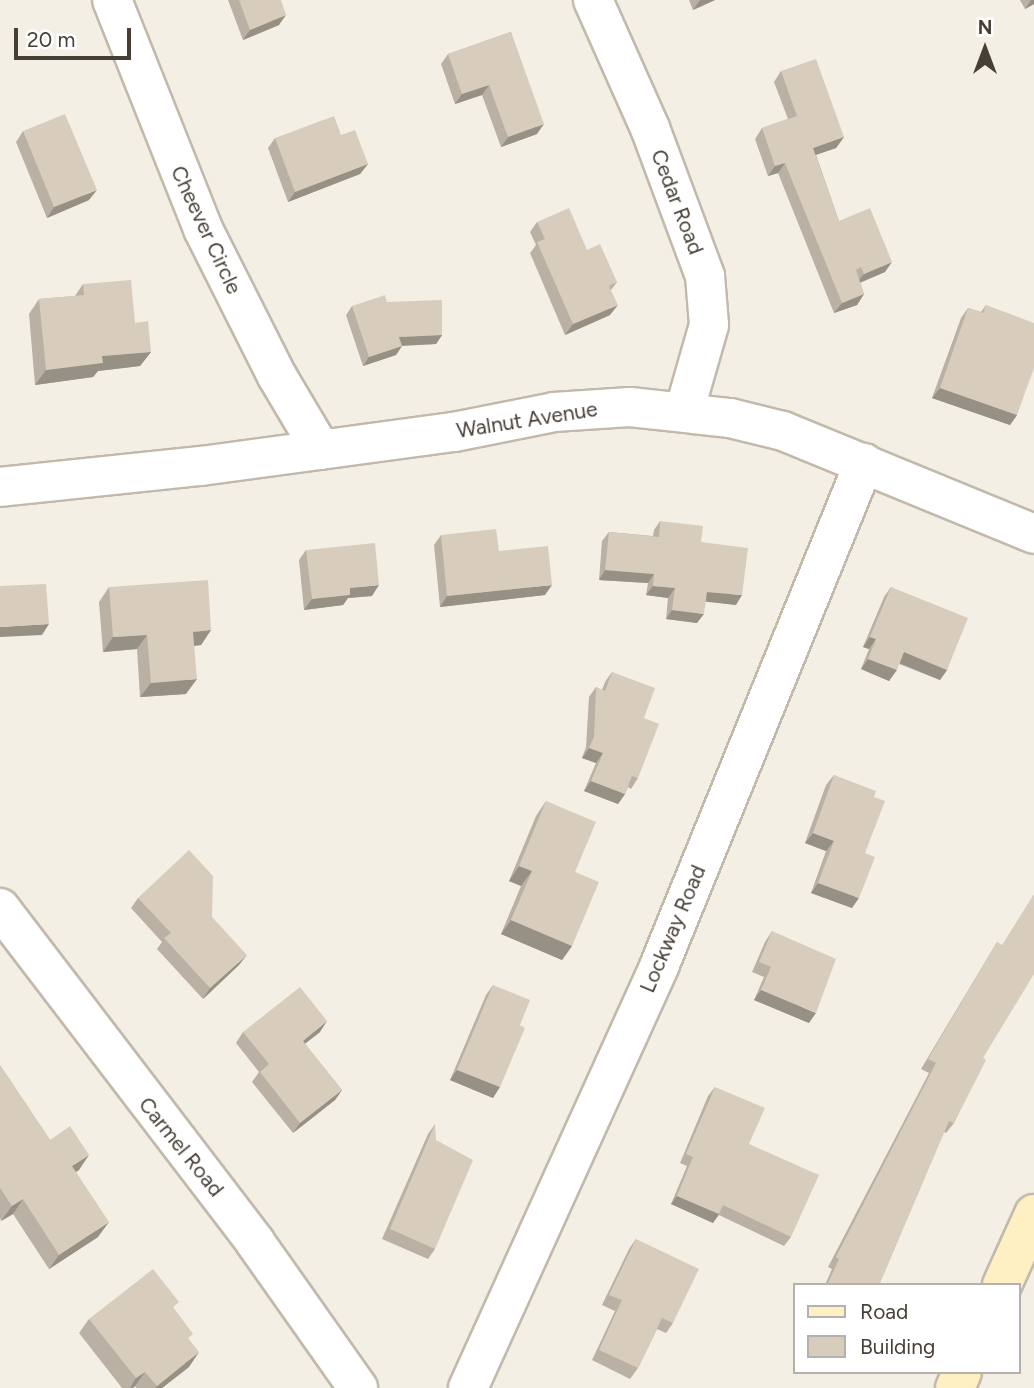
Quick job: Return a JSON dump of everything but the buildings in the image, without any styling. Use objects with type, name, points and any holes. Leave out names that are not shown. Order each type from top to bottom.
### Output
[{"type":"main road","points":[[1003,1283],[1034,1213]]},
{"type":"street","name":"Cheever Circle","points":[[112,0],[203,229],[277,376],[321,450]]},
{"type":"street","name":"Cedar Road","points":[[593,0],[649,128],[705,276],[709,325],[684,412]]},
{"type":"street","name":"Walnut Avenue","points":[[0,487],[321,450],[605,407],[684,412],[783,431],[1034,534]]},
{"type":"street","name":"Lockway Road","points":[[468,1388],[660,964],[864,463]]},
{"type":"street","name":"Carmel Road","points":[[0,908],[255,1242],[358,1388]]}]
